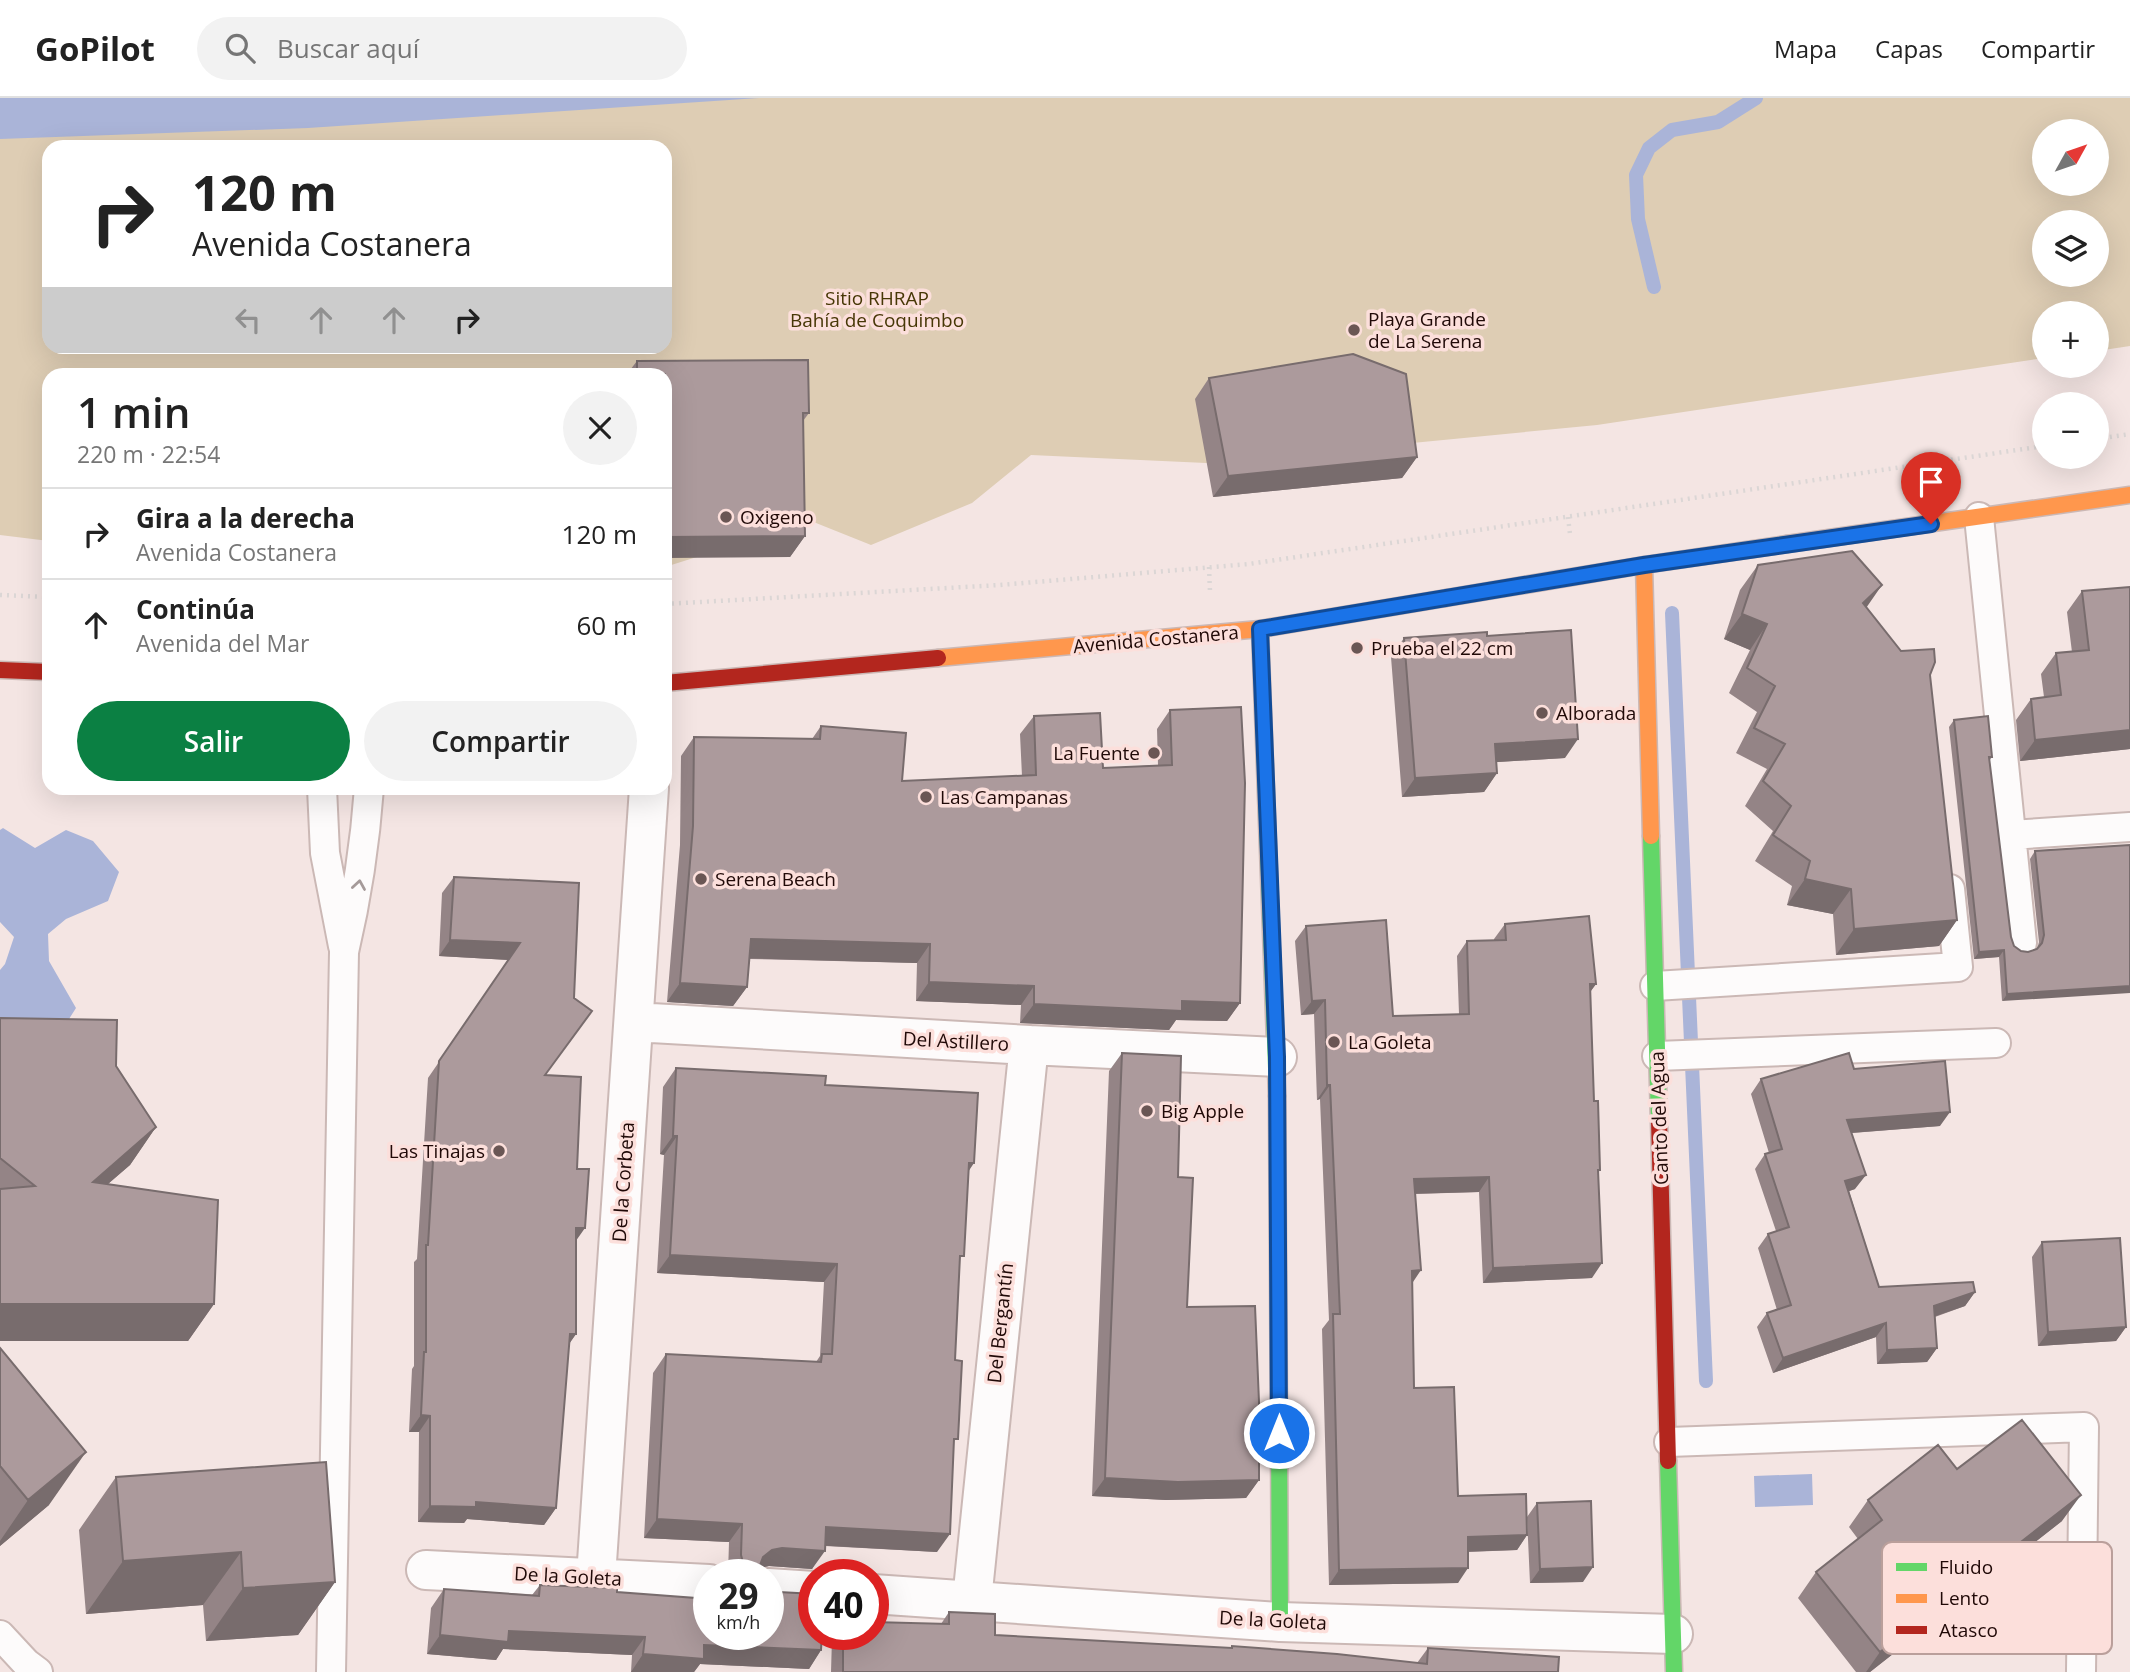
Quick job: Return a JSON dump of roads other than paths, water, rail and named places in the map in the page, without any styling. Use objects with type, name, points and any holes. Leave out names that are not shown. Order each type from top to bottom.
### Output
[{"type":"street","name":"Avenida Costanera","points":[[672,682],[1260,629],[1644,565],[2130,495]]},
{"type":"street","name":"Canto del Agua","points":[[1644,565],[1665,1056],[1674,1672]]},
{"type":"street","points":[[1260,629],[1277,1057],[1280,1622]]},
{"type":"street","points":[[0,670],[42,673]]},
{"type":"street","name":"De la Corbeta","points":[[596,1577],[649,795]]},
{"type":"street","name":"Del Astillero","points":[[634,1021],[1277,1057]]},
{"type":"street","name":"Del Bergantín","points":[[972,1600],[1029,1045]]},
{"type":"street","name":"De la Goleta","points":[[426,1570],[693,1583]]},
{"type":"street","name":"De la Goleta","points":[[889,1595],[1280,1622],[1673,1634]]},
{"type":"lane","points":[[1979,517],[2022,943]]},
{"type":"lane","points":[[322,795],[326,853],[344,952],[331,1672]]},
{"type":"lane","points":[[344,952],[366,839],[369,795]]},
{"type":"lane","points":[[2011,835],[2130,827]]},
{"type":"lane","points":[[1662,986],[1958,967],[1946,860]]},
{"type":"lane","points":[[1665,1056],[1996,1043]]},
{"type":"lane","points":[[1669,1442],[2084,1427],[2083,1542]]},
{"type":"lane","points":[[0,1635],[38,1672]]},
{"type":"lane","points":[[2081,1654],[2081,1672]]},
{"type":"water","points":[[0,98],[759,98],[308,128],[0,139]]},
{"type":"water","points":[[3,828],[35,848],[66,830],[93,841],[119,872],[108,901],[66,919],[48,934],[49,961],[76,1008],[55,1041],[0,1042],[0,970],[5,964],[14,937],[0,922],[0,830]]},
{"type":"water","points":[[1812,1474],[1813,1505],[1755,1507],[1754,1476]]},
{"type":"waterway","points":[[1654,287],[1638,219],[1636,175],[1649,148],[1672,130],[1718,122],[1756,98]]},
{"type":"waterway","points":[[1672,613],[1706,1381]]},
{"type":"place","name":"Playa Grande de La Serena","points":[[1354,330]]},
{"type":"place","name":"Oxigeno","points":[[726,517]]},
{"type":"place","name":"Prueba el 22 cm","points":[[1357,648]]},
{"type":"place","name":"Alborada","points":[[1542,713]]},
{"type":"place","name":"La Fuente","points":[[1154,753]]},
{"type":"place","name":"Las Campanas","points":[[926,797]]},
{"type":"place","name":"Serena Beach","points":[[701,879]]},
{"type":"place","name":"La Goleta","points":[[1334,1042]]},
{"type":"place","name":"Big Apple","points":[[1147,1111]]},
{"type":"place","name":"Las Tinajas","points":[[499,1151]]},
{"type":"park label","name":"Sitio RHRAP Bahía de Coquimbo","points":[[877,309]]}]
